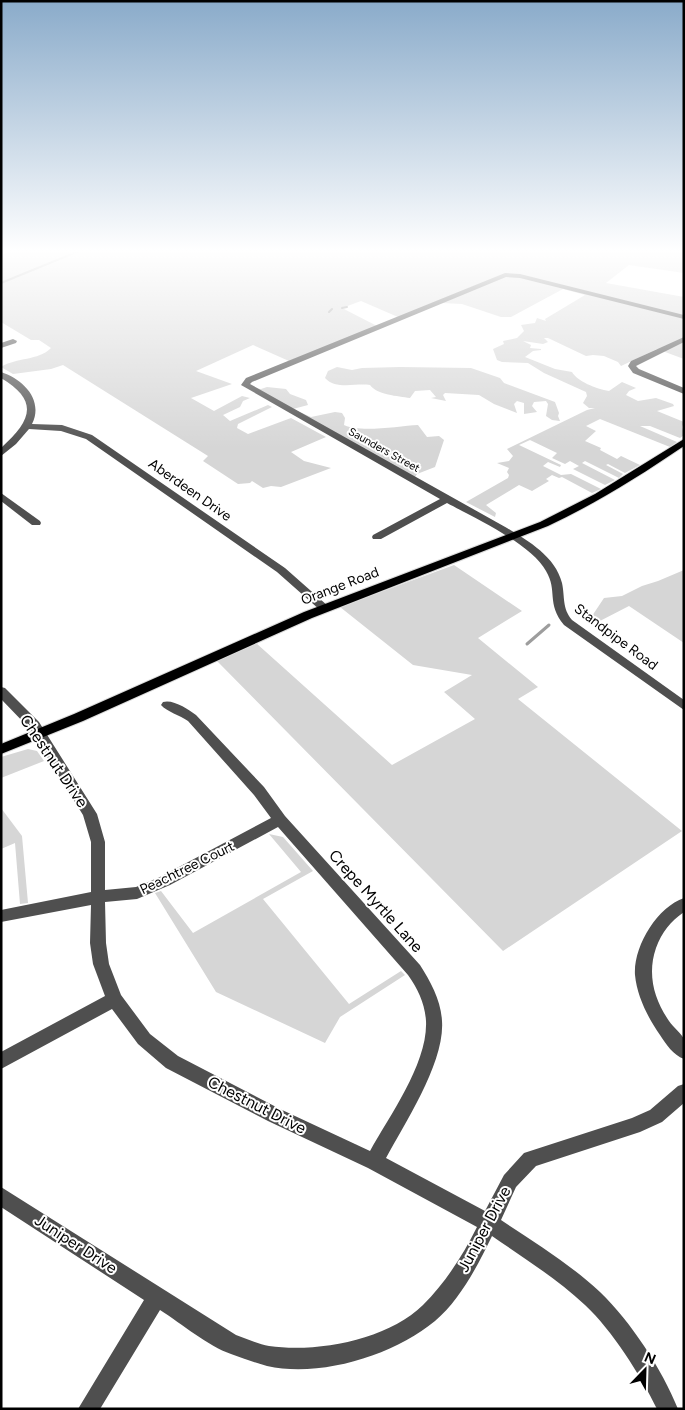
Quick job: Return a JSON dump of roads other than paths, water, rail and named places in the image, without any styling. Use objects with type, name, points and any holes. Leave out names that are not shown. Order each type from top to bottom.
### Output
[{"type":"main road","name":"Orange Road","points":[[1,749],[40,735],[324,608],[457,560],[513,537],[568,512],[684,442]]},
{"type":"street","name":"Saunders Street","points":[[403,317],[249,380],[245,384],[247,387],[513,537]]},
{"type":"street","points":[[684,339],[632,364],[633,369],[684,391]]},
{"type":"street","points":[[1,346],[13,341]]},
{"type":"street","points":[[1,374],[29,396],[31,413],[26,426],[16,440],[1,453]]},
{"type":"street","name":"Aberdeen Drive","points":[[26,426],[62,428],[89,437],[281,570],[324,608]]},
{"type":"street","points":[[1,496],[36,523]]},
{"type":"street","points":[[377,537],[447,499]]},
{"type":"street","name":"Standpipe Road","points":[[513,537],[538,554],[549,567],[555,580],[558,605],[563,618],[578,631],[684,706]]},
{"type":"street","name":"Chestnut Drive","points":[[1,691],[40,735],[81,797],[94,825],[98,842],[100,956],[114,999],[144,1039],[172,1062],[274,1115],[374,1162],[489,1222],[550,1264],[593,1299],[627,1340],[654,1380],[668,1409]]},
{"type":"street","name":"Crepe Myrtle Lane","points":[[167,705],[184,712],[192,718],[259,791],[280,820],[414,970],[427,989],[433,1010],[434,1032],[424,1067],[374,1162]]},
{"type":"street","name":"Peachtree Court","points":[[1,916],[98,897],[127,895],[143,891],[280,820]]},
{"type":"street","points":[[684,904],[662,921],[650,944],[643,973],[649,998],[659,1019],[684,1051]]},
{"type":"street","points":[[1,1061],[114,999]]},
{"type":"street","name":"Juniper Drive","points":[[1,1196],[231,1344],[268,1356],[302,1358],[347,1353],[395,1336],[429,1313],[468,1264],[510,1181],[530,1159],[634,1126],[656,1116],[684,1092]]},
{"type":"street","points":[[88,1409],[157,1297]]},
{"type":"waterway","points":[[527,644],[549,625]]}]
